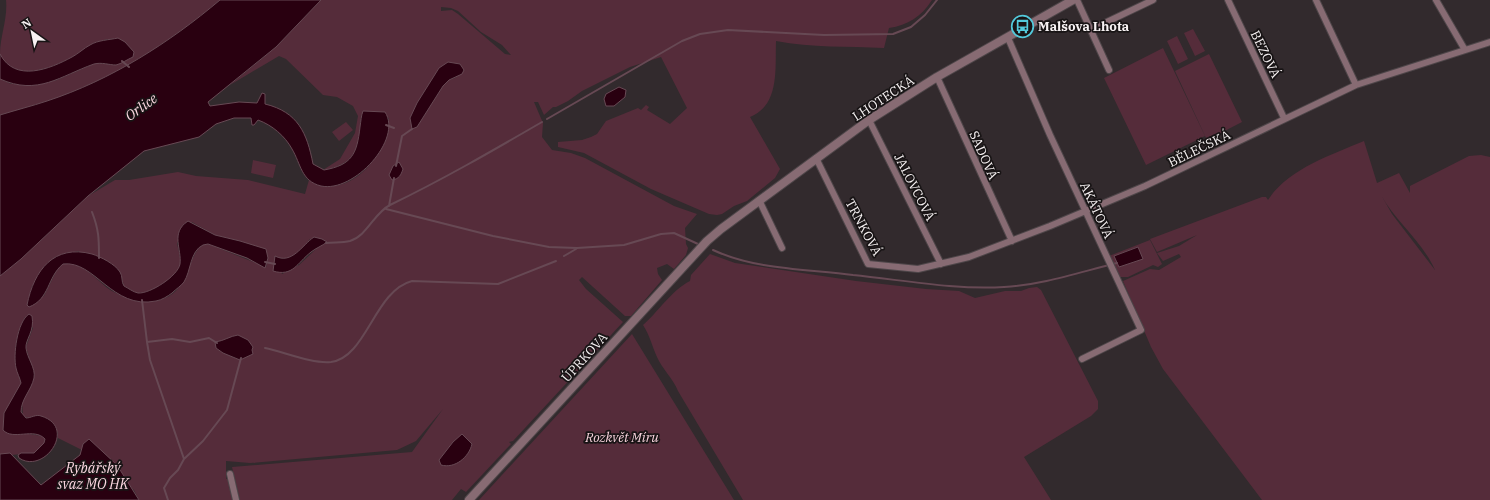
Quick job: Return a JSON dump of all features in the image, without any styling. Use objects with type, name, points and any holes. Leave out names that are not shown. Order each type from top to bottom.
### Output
[{"type":"street","name":"LHOTECKÁ","points":[[717,232],[869,120],[937,77],[1073,0]]},
{"type":"street","points":[[1077,0],[1109,70]]},
{"type":"street","points":[[1090,30],[1153,0]]},
{"type":"street","name":"BEZOVÁ","points":[[1228,0],[1284,118]]},
{"type":"street","points":[[1316,0],[1356,85]]},
{"type":"street","points":[[1436,0],[1465,50]]},
{"type":"street","name":"AKÁTOVÁ","points":[[1008,38],[1085,212],[1141,330],[1082,359]]},
{"type":"street","name":"BĚLEČSKÁ","points":[[941,264],[1012,241],[1085,212],[1145,186],[1284,118],[1356,85],[1490,42]]},
{"type":"street","name":"SADOVÁ","points":[[937,77],[1012,241]]},
{"type":"street","name":"JALOVCOVÁ","points":[[869,120],[941,264]]},
{"type":"street","name":"TRNKOVÁ","points":[[816,158],[868,264],[918,269],[941,264]]},
{"type":"street","points":[[759,200],[782,248]]},
{"type":"street","name":"ÚPRKOVA","points":[[469,500],[717,232]]},
{"type":"street","points":[[230,474],[236,500]]},
{"type":"green space","points":[[6,0],[220,0],[201,16],[160,45],[116,71],[71,92],[41,103],[0,115],[0,79],[11,84],[36,85],[57,80],[96,63],[117,65],[125,42],[118,39],[104,40],[97,42],[72,57],[49,67],[32,71],[16,69],[9,66],[2,59],[0,54],[6,14]]},
{"type":"green space","points":[[321,0],[932,0],[919,16],[902,25],[889,28],[884,48],[816,46],[776,41],[774,85],[771,95],[767,104],[760,111],[750,117],[780,169],[775,178],[747,201],[734,206],[722,214],[709,214],[651,189],[584,153],[558,147],[558,142],[582,140],[591,137],[597,134],[606,121],[638,108],[641,110],[646,105],[649,107],[647,110],[670,124],[687,108],[661,57],[630,67],[582,91],[568,101],[553,107],[544,115],[538,102],[534,102],[543,123],[542,137],[552,150],[571,153],[585,158],[674,206],[697,214],[685,228],[686,244],[688,248],[686,255],[674,269],[667,264],[657,268],[658,274],[662,280],[631,316],[625,316],[582,277],[579,280],[586,289],[623,322],[513,441],[509,442],[511,444],[466,492],[461,489],[452,500],[240,500],[232,467],[412,452],[443,409],[416,441],[397,450],[250,463],[226,461],[226,479],[230,477],[234,500],[139,500],[134,490],[83,444],[82,450],[58,438],[58,432],[33,416],[29,418],[23,416],[22,402],[34,375],[26,347],[33,328],[25,317],[16,341],[18,375],[21,383],[15,394],[3,430],[42,436],[45,439],[44,443],[34,453],[0,456],[0,276],[21,259],[88,196],[115,180],[129,180],[178,172],[196,176],[248,180],[305,194],[309,180],[323,186],[336,186],[348,182],[369,166],[377,155],[387,131],[389,118],[361,115],[357,144],[350,158],[335,167],[323,170],[340,159],[355,133],[358,116],[353,106],[337,97],[323,95],[286,59],[279,56],[230,85],[276,47]],"holes":[[[441,7],[451,8],[458,11],[481,32],[502,45],[511,55],[505,54],[452,10],[441,11]],[[464,70],[443,86],[417,126],[417,103],[425,91]],[[192,222],[215,235],[240,241],[268,258],[266,267],[208,244],[203,245],[198,249],[187,273],[176,290],[168,297],[151,302],[134,300],[122,296],[106,287],[84,269],[70,264],[63,264],[58,268],[44,296],[27,305],[32,286],[55,257],[78,251],[122,278],[124,286],[138,293],[143,293],[156,288],[174,275],[180,265],[177,243]],[[310,239],[316,249],[299,265],[282,274],[275,256],[285,258],[295,255]],[[229,339],[240,360],[223,353],[216,348],[216,342]]]},
{"type":"green space","points":[[1193,29],[1205,51],[1195,56],[1184,33]]},
{"type":"green space","points":[[1177,36],[1188,59],[1178,64],[1167,41]]},
{"type":"green space","points":[[1163,48],[1205,136],[1146,165],[1104,78]]},
{"type":"green space","points":[[1209,54],[1242,122],[1207,140],[1175,71]]},
{"type":"green space","points":[[346,122],[353,130],[339,141],[332,132]]},
{"type":"green space","points":[[1364,141],[1377,183],[1399,173],[1410,193],[1410,186],[1469,156],[1481,155],[1490,157],[1490,500],[1262,500],[1163,369],[1151,347],[1123,281],[1150,269],[1159,270],[1181,257],[1179,254],[1163,261],[1157,253],[1179,246],[1197,235],[1157,252],[1150,239],[1262,197],[1266,197],[1268,200],[1277,189],[1298,171]],"holes":[[[1381,195],[1387,205],[1423,250],[1435,270],[1392,214]]]},
{"type":"green space","points":[[253,160],[276,165],[273,178],[251,173]]},
{"type":"green space","points":[[1150,240],[1162,264],[1158,267],[1153,265],[1128,277],[1120,277],[1109,256]],"holes":[[[1137,247],[1143,259],[1114,256]]]},
{"type":"green space","points":[[710,254],[735,263],[856,281],[959,291],[975,298],[1005,291],[1021,291],[1037,287],[1041,290],[1098,401],[1098,409],[1091,416],[1024,457],[1051,500],[743,500],[659,361],[643,325],[671,295],[690,281],[691,275]]},
{"type":"green space","name":"Rozkvět Míru","points":[[632,334],[734,500],[479,500]]},
{"type":"water","name":"Orlice","points":[[220,0],[321,0],[276,47],[208,102],[210,106],[239,102],[257,103],[262,93],[265,94],[265,104],[286,112],[299,125],[308,143],[313,164],[324,170],[341,165],[351,157],[355,151],[363,111],[385,112],[389,123],[387,136],[381,149],[372,162],[360,173],[347,181],[334,186],[321,186],[314,184],[305,176],[289,144],[278,132],[258,120],[254,125],[252,125],[251,118],[234,118],[216,124],[199,137],[144,151],[88,196],[21,259],[0,276],[0,115],[41,103],[71,92],[116,71],[160,45],[201,16]]},
{"type":"water","points":[[118,38],[125,42],[134,52],[133,57],[116,65],[100,63],[94,64],[59,79],[37,85],[26,86],[0,79],[0,54],[6,63],[14,68],[24,71],[33,71],[54,66],[63,62],[93,43]]},
{"type":"water","points":[[448,62],[460,64],[464,70],[462,74],[449,80],[443,86],[417,127],[412,129],[410,118],[417,103],[439,68]]},
{"type":"water","points":[[619,87],[626,90],[625,97],[614,106],[606,106],[604,99],[606,94]]},
{"type":"water","points":[[399,162],[403,169],[398,178],[392,180],[389,175],[393,166]]},
{"type":"water","points":[[188,221],[215,235],[266,249],[268,258],[265,268],[247,258],[208,244],[203,245],[193,256],[184,282],[181,285],[165,298],[156,301],[141,302],[127,298],[116,292],[85,269],[74,265],[63,264],[54,275],[41,299],[29,307],[27,305],[30,292],[41,271],[48,263],[67,253],[79,252],[92,254],[108,261],[120,272],[124,286],[138,293],[149,291],[169,279],[178,269],[180,264],[178,241],[179,231]]},
{"type":"water","points":[[314,237],[327,242],[311,252],[290,271],[273,271],[275,256],[287,258],[292,256]]},
{"type":"water","points":[[1138,247],[1143,259],[1119,267],[1114,256]]},
{"type":"water","points":[[29,314],[32,316],[33,321],[26,348],[34,370],[34,378],[24,399],[21,412],[26,418],[41,416],[52,422],[57,430],[57,439],[53,448],[47,455],[38,460],[29,462],[19,458],[18,455],[21,453],[34,453],[44,443],[45,439],[35,434],[18,435],[7,433],[3,430],[4,413],[21,383],[16,368],[15,355],[21,324]]},
{"type":"water","points":[[238,335],[248,340],[253,347],[253,354],[240,360],[223,353],[216,348],[215,342]]},
{"type":"water","points":[[462,434],[472,444],[468,453],[456,464],[446,466],[441,465],[439,460],[453,442]]},
{"type":"water","name":"Rybářský svaz MO HK","points":[[89,439],[117,465],[139,500],[0,500],[0,454],[10,453],[41,485],[80,455],[83,444]]},
{"type":"waterway","points":[[547,119],[682,41],[700,34],[728,30],[824,35],[893,34],[911,27],[925,15],[937,0]]},
{"type":"waterway","points":[[122,61],[129,67]]},
{"type":"waterway","points":[[326,243],[347,242],[356,238],[366,230],[379,213],[390,205],[448,175],[542,122]]},
{"type":"waterway","points":[[386,125],[394,128]]},
{"type":"waterway","points":[[396,166],[402,136],[412,129]]},
{"type":"waterway","points":[[389,206],[394,178]]},
{"type":"waterway","points":[[386,209],[493,236],[549,247],[577,248],[624,245],[661,234],[674,233],[698,244]]},
{"type":"waterway","points":[[92,212],[98,235],[99,258]]},
{"type":"waterway","points":[[564,256],[576,249]]},
{"type":"waterway","points":[[713,250],[729,257],[747,262],[782,268],[928,284],[985,288],[1032,284],[1117,263]]},
{"type":"waterway","points":[[265,348],[307,360],[331,362],[343,357],[354,349],[388,297],[399,287],[412,281],[498,284],[556,261]]},
{"type":"waterway","points":[[265,262],[275,264]]},
{"type":"waterway","points":[[142,300],[147,342],[172,339],[190,342],[209,338],[217,343]]},
{"type":"waterway","points":[[147,342],[150,360],[184,459]]},
{"type":"waterway","points":[[168,500],[164,488],[170,478],[178,470],[184,459],[203,441],[227,410],[241,358]]},
{"type":"place","name":"Malšova Lhota","points":[[1022,26]]}]
